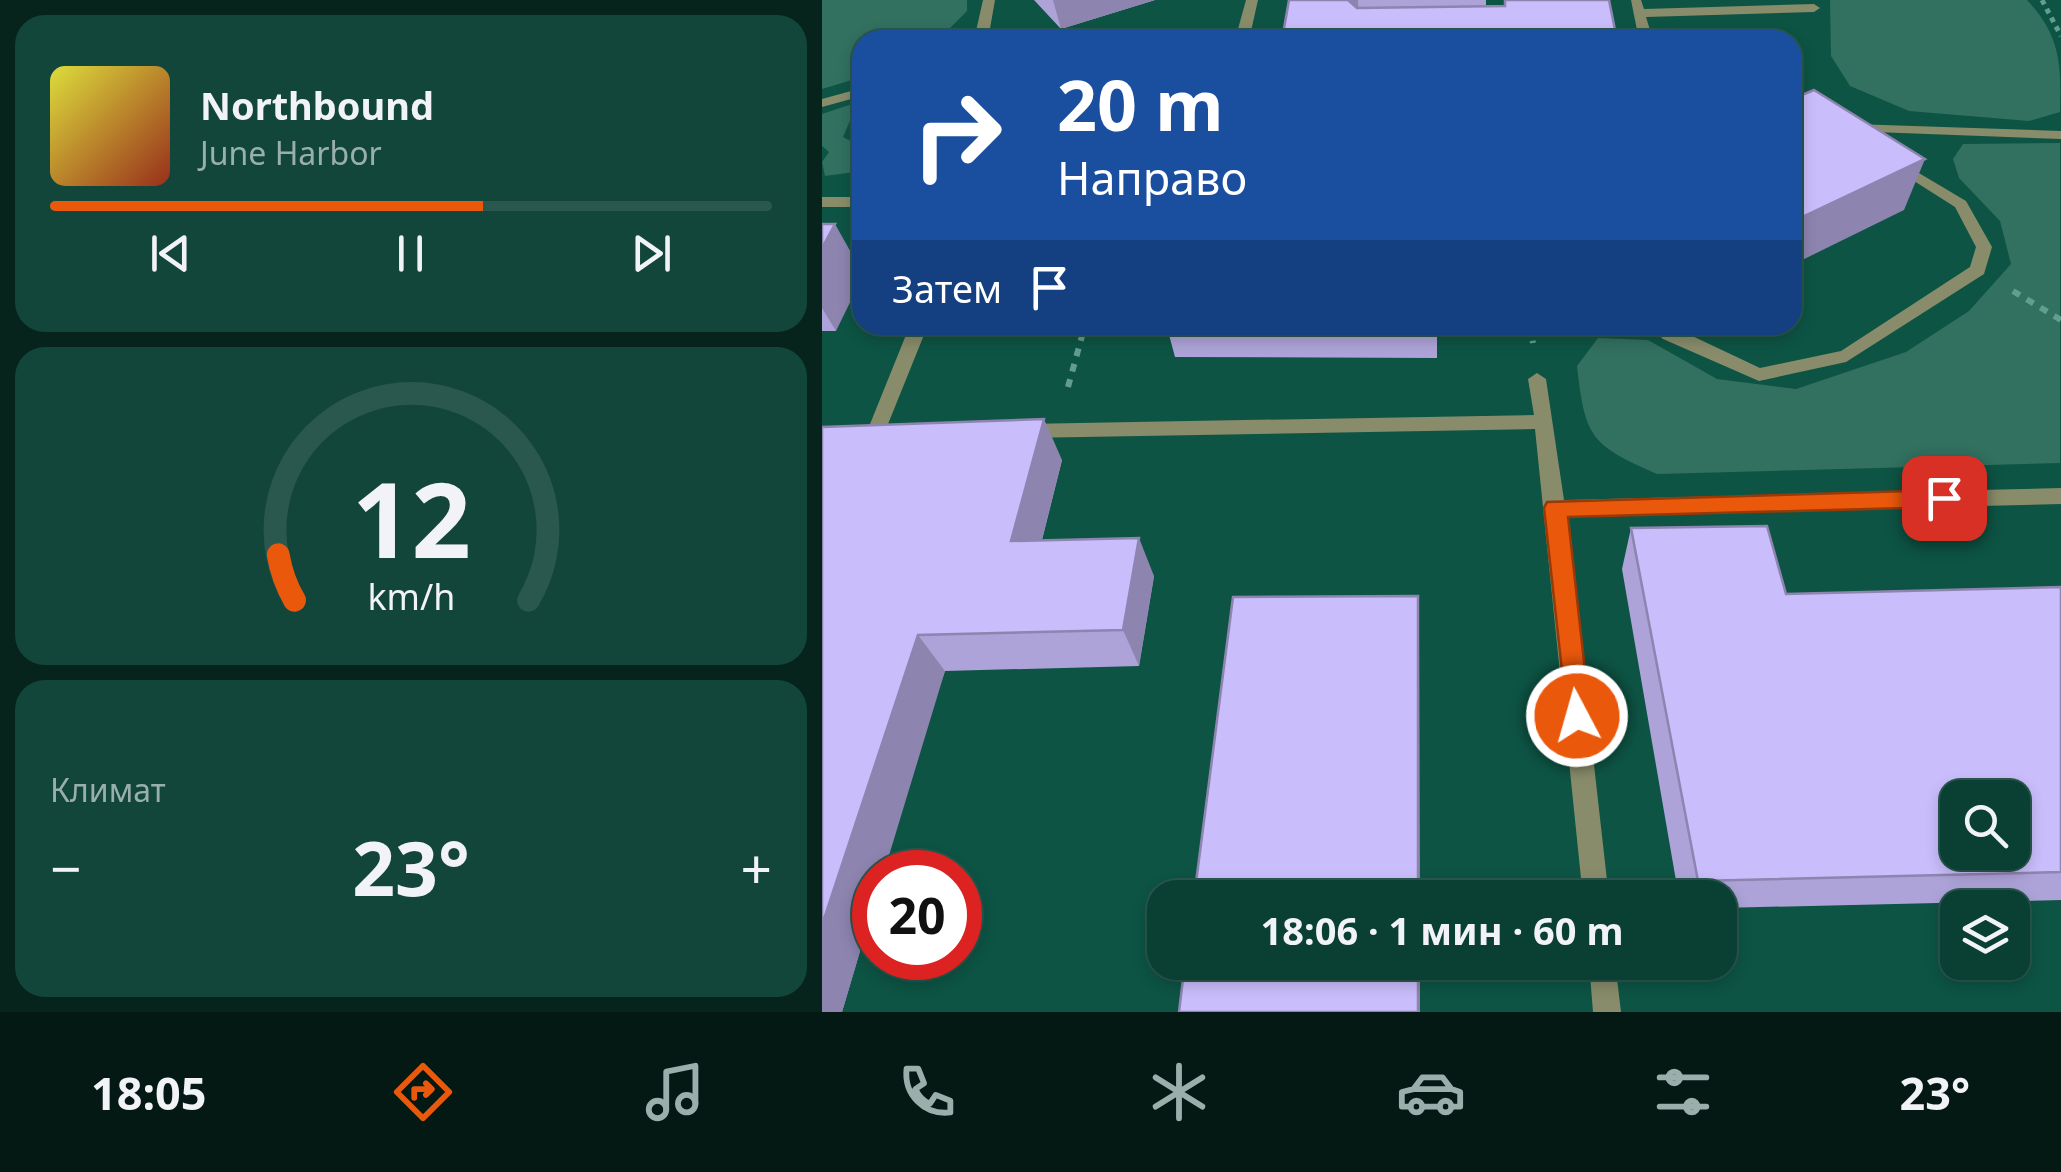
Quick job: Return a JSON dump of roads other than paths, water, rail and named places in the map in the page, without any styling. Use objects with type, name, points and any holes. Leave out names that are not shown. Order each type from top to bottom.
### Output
[{"type":"lane","points":[[983,30],[989,0]]},
{"type":"lane","points":[[1244,30],[1252,0]]},
{"type":"lane","points":[[1638,7],[1814,8]]},
{"type":"lane","points":[[822,103],[852,95]]},
{"type":"lane","points":[[1669,335],[1759,375],[1846,356],[1978,270],[1984,246],[1961,204],[1840,128],[2060,135]]},
{"type":"lane","points":[[822,202],[852,202]]},
{"type":"lane","points":[[875,434],[915,335]]},
{"type":"lane","points":[[1538,379],[1594,880]]},
{"type":"lane","points":[[1002,432],[1544,422]]},
{"type":"lane","points":[[1555,508],[2060,496]]},
{"type":"lane","points":[[1604,980],[1608,1012]]}]
